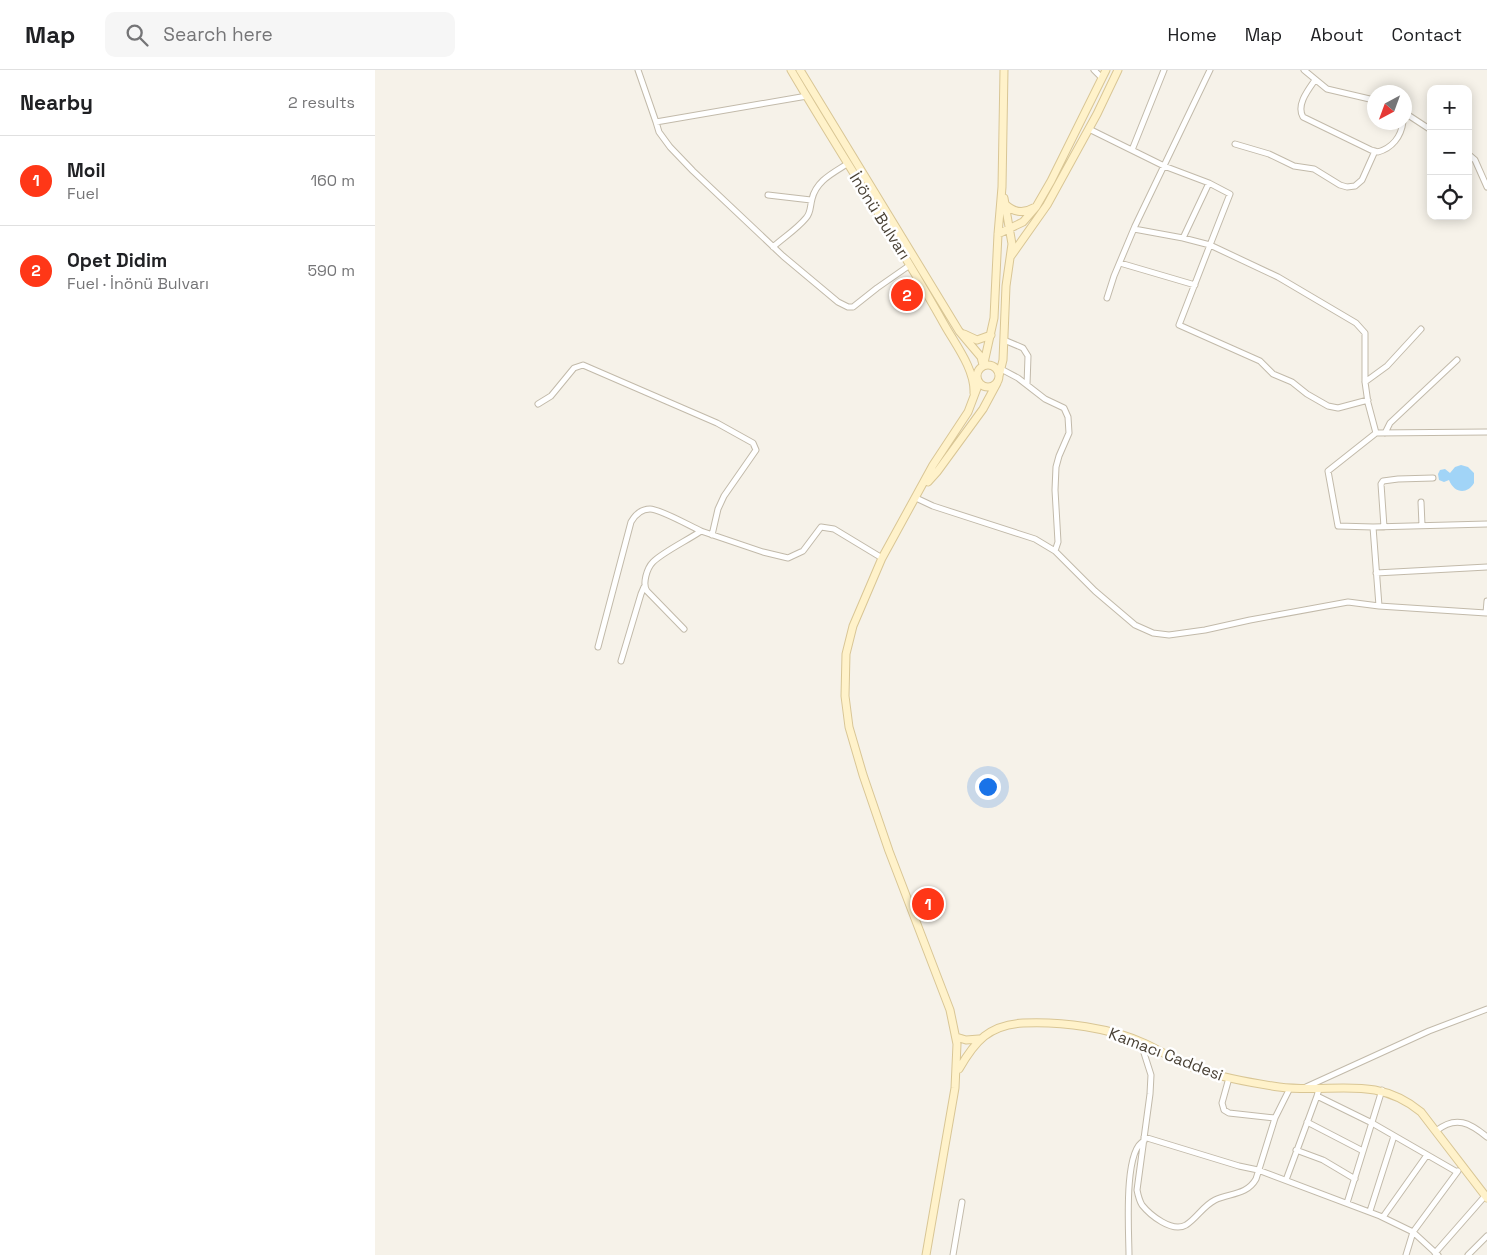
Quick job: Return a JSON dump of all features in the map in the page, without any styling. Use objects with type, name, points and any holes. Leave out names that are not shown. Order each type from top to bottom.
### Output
[{"type":"main road","name":"İnönü Bulvarı","points":[[791,70],[910,265],[966,364]]},
{"type":"main road","name":"İnönü Bulvarı","points":[[800,70],[959,331],[981,358],[983,365]]},
{"type":"main road","points":[[976,375],[978,369],[983,365],[994,318],[1002,187],[1004,70]]},
{"type":"main road","points":[[998,234],[1023,222],[1035,207],[1051,181],[1106,70]]},
{"type":"main road","points":[[997,253],[1004,257],[1011,256],[1047,205],[1089,129],[1118,70]]},
{"type":"main road","points":[[924,485],[937,472],[983,409],[999,376],[1004,340],[1006,286],[1012,244],[1002,187]]},
{"type":"main road","points":[[1004,204],[1013,211],[1030,210],[1035,207]]},
{"type":"main road","points":[[959,331],[977,340],[991,334]]},
{"type":"main road","points":[[926,1255],[957,1071],[956,1037],[950,1010],[889,851],[863,775],[849,726],[845,696],[846,654],[853,626],[882,558],[924,485],[933,465],[968,412],[974,398],[979,383],[976,375],[966,364]]},
{"type":"main road","points":[[966,364],[974,387],[974,398]]},
{"type":"main road","points":[[983,365],[994,366],[999,376]]},
{"type":"main road","points":[[979,383],[988,387],[999,376]]},
{"type":"main road","name":"Kamacı Caddesi","points":[[957,1071],[979,1039],[1013,1024],[1038,1023],[1097,1029],[1122,1035],[1146,1044],[1188,1066],[1229,1078],[1290,1088],[1303,1088],[1318,1092],[1367,1088],[1381,1090],[1409,1102],[1421,1112],[1436,1131],[1460,1169],[1486,1197]]},
{"type":"main road","points":[[956,1037],[966,1040],[979,1039]]},
{"type":"street","points":[[638,70],[659,132],[670,147],[773,247],[838,302],[848,307],[853,307],[910,265]]},
{"type":"street","points":[[1094,70],[1102,78]]},
{"type":"street","points":[[1132,150],[1164,70]]},
{"type":"street","points":[[1107,298],[1134,229],[1210,70]]},
{"type":"street","points":[[1304,70],[1332,91],[1367,98]]},
{"type":"street","points":[[1315,80],[1301,107],[1303,117],[1375,151],[1386,149],[1395,142],[1401,130]]},
{"type":"street","points":[[656,122],[807,96]]},
{"type":"street","points":[[1412,118],[1427,127]]},
{"type":"street","points":[[1089,129],[1164,166],[1209,183],[1230,194],[1179,325],[1261,361],[1273,374],[1292,382],[1307,394],[1328,406],[1338,408],[1368,400]]},
{"type":"street","points":[[1235,144],[1269,154],[1294,166],[1314,169],[1339,185],[1347,187],[1355,186],[1363,180],[1375,151]]},
{"type":"street","points":[[1472,159],[1487,187]]},
{"type":"street","points":[[773,247],[807,217],[811,200],[817,187],[827,177],[847,164]]},
{"type":"street","points":[[1183,238],[1209,183]]},
{"type":"street","points":[[768,195],[811,200]]},
{"type":"street","points":[[1134,229],[1210,245],[1278,278],[1356,323],[1365,333],[1365,382],[1376,433]]},
{"type":"street","points":[[1120,263],[1195,285]]},
{"type":"street","points":[[1365,382],[1387,366],[1421,329]]},
{"type":"street","points":[[1004,340],[1023,348],[1027,356],[1027,385]]},
{"type":"street","points":[[1385,433],[1390,423],[1457,360]]},
{"type":"street","points":[[538,404],[551,396],[574,368],[583,365],[717,423],[753,443],[756,450],[724,496],[712,535]]},
{"type":"street","points":[[999,376],[1018,378],[1045,399],[1064,408],[1068,417],[1069,433],[1056,467],[1055,490],[1058,542],[1055,551]]},
{"type":"street","points":[[1487,432],[1376,433],[1328,471],[1338,526],[1384,527],[1487,524]]},
{"type":"street","points":[[1384,527],[1381,484],[1383,481],[1433,478]]},
{"type":"street","points":[[916,498],[933,506],[1035,538],[1055,551],[1095,591],[1135,625],[1153,633],[1169,635],[1205,630],[1347,602],[1487,614],[1487,601]]},
{"type":"street","points":[[1421,502],[1422,526]]},
{"type":"street","points":[[598,647],[631,522],[634,517],[643,511],[654,510],[712,535],[788,558],[803,551],[821,527],[834,529],[882,558]]},
{"type":"street","points":[[1373,527],[1379,606]]},
{"type":"street","points":[[621,661],[644,583],[652,563],[701,531]]},
{"type":"street","points":[[1376,573],[1487,568]]},
{"type":"street","points":[[644,587],[684,629]]},
{"type":"street","points":[[1303,1088],[1429,1031],[1487,1009]]},
{"type":"street","points":[[1146,1044],[1145,1053],[1151,1074],[1137,1185],[1141,1204],[1152,1214],[1171,1226],[1185,1225],[1211,1202],[1247,1189],[1255,1182],[1275,1118],[1290,1088]]},
{"type":"street","points":[[1229,1078],[1222,1104],[1223,1110],[1229,1113],[1275,1118]]},
{"type":"street","points":[[1347,1202],[1381,1090]]},
{"type":"street","points":[[1285,1180],[1318,1092],[1427,1155],[1460,1169],[1413,1232],[1406,1255]]},
{"type":"street","points":[[1307,1122],[1363,1152]]},
{"type":"street","points":[[1436,1131],[1451,1123],[1465,1122],[1487,1137]]},
{"type":"street","points":[[1370,1212],[1394,1136]]},
{"type":"street","points":[[1144,1139],[1259,1170],[1347,1202],[1413,1232],[1436,1254],[1486,1197]]},
{"type":"street","points":[[1129,1255],[1127,1209],[1129,1186],[1135,1156],[1140,1142],[1144,1139]]},
{"type":"street","points":[[1297,1150],[1323,1160],[1355,1179]]},
{"type":"street","points":[[1383,1217],[1427,1155]]},
{"type":"street","points":[[953,1255],[962,1202]]},
{"type":"street","points":[[1468,1255],[1487,1236]]},
{"type":"water","points":[[1461,465],[1468,467],[1474,473],[1474,483],[1471,487],[1461,491],[1454,488],[1449,480],[1444,482],[1439,480],[1438,474],[1440,470],[1445,469],[1450,473],[1455,467]]},
{"type":"place","name":"Opet Didim","points":[[907,295]]},
{"type":"place","name":"Moil","points":[[928,904]]}]
